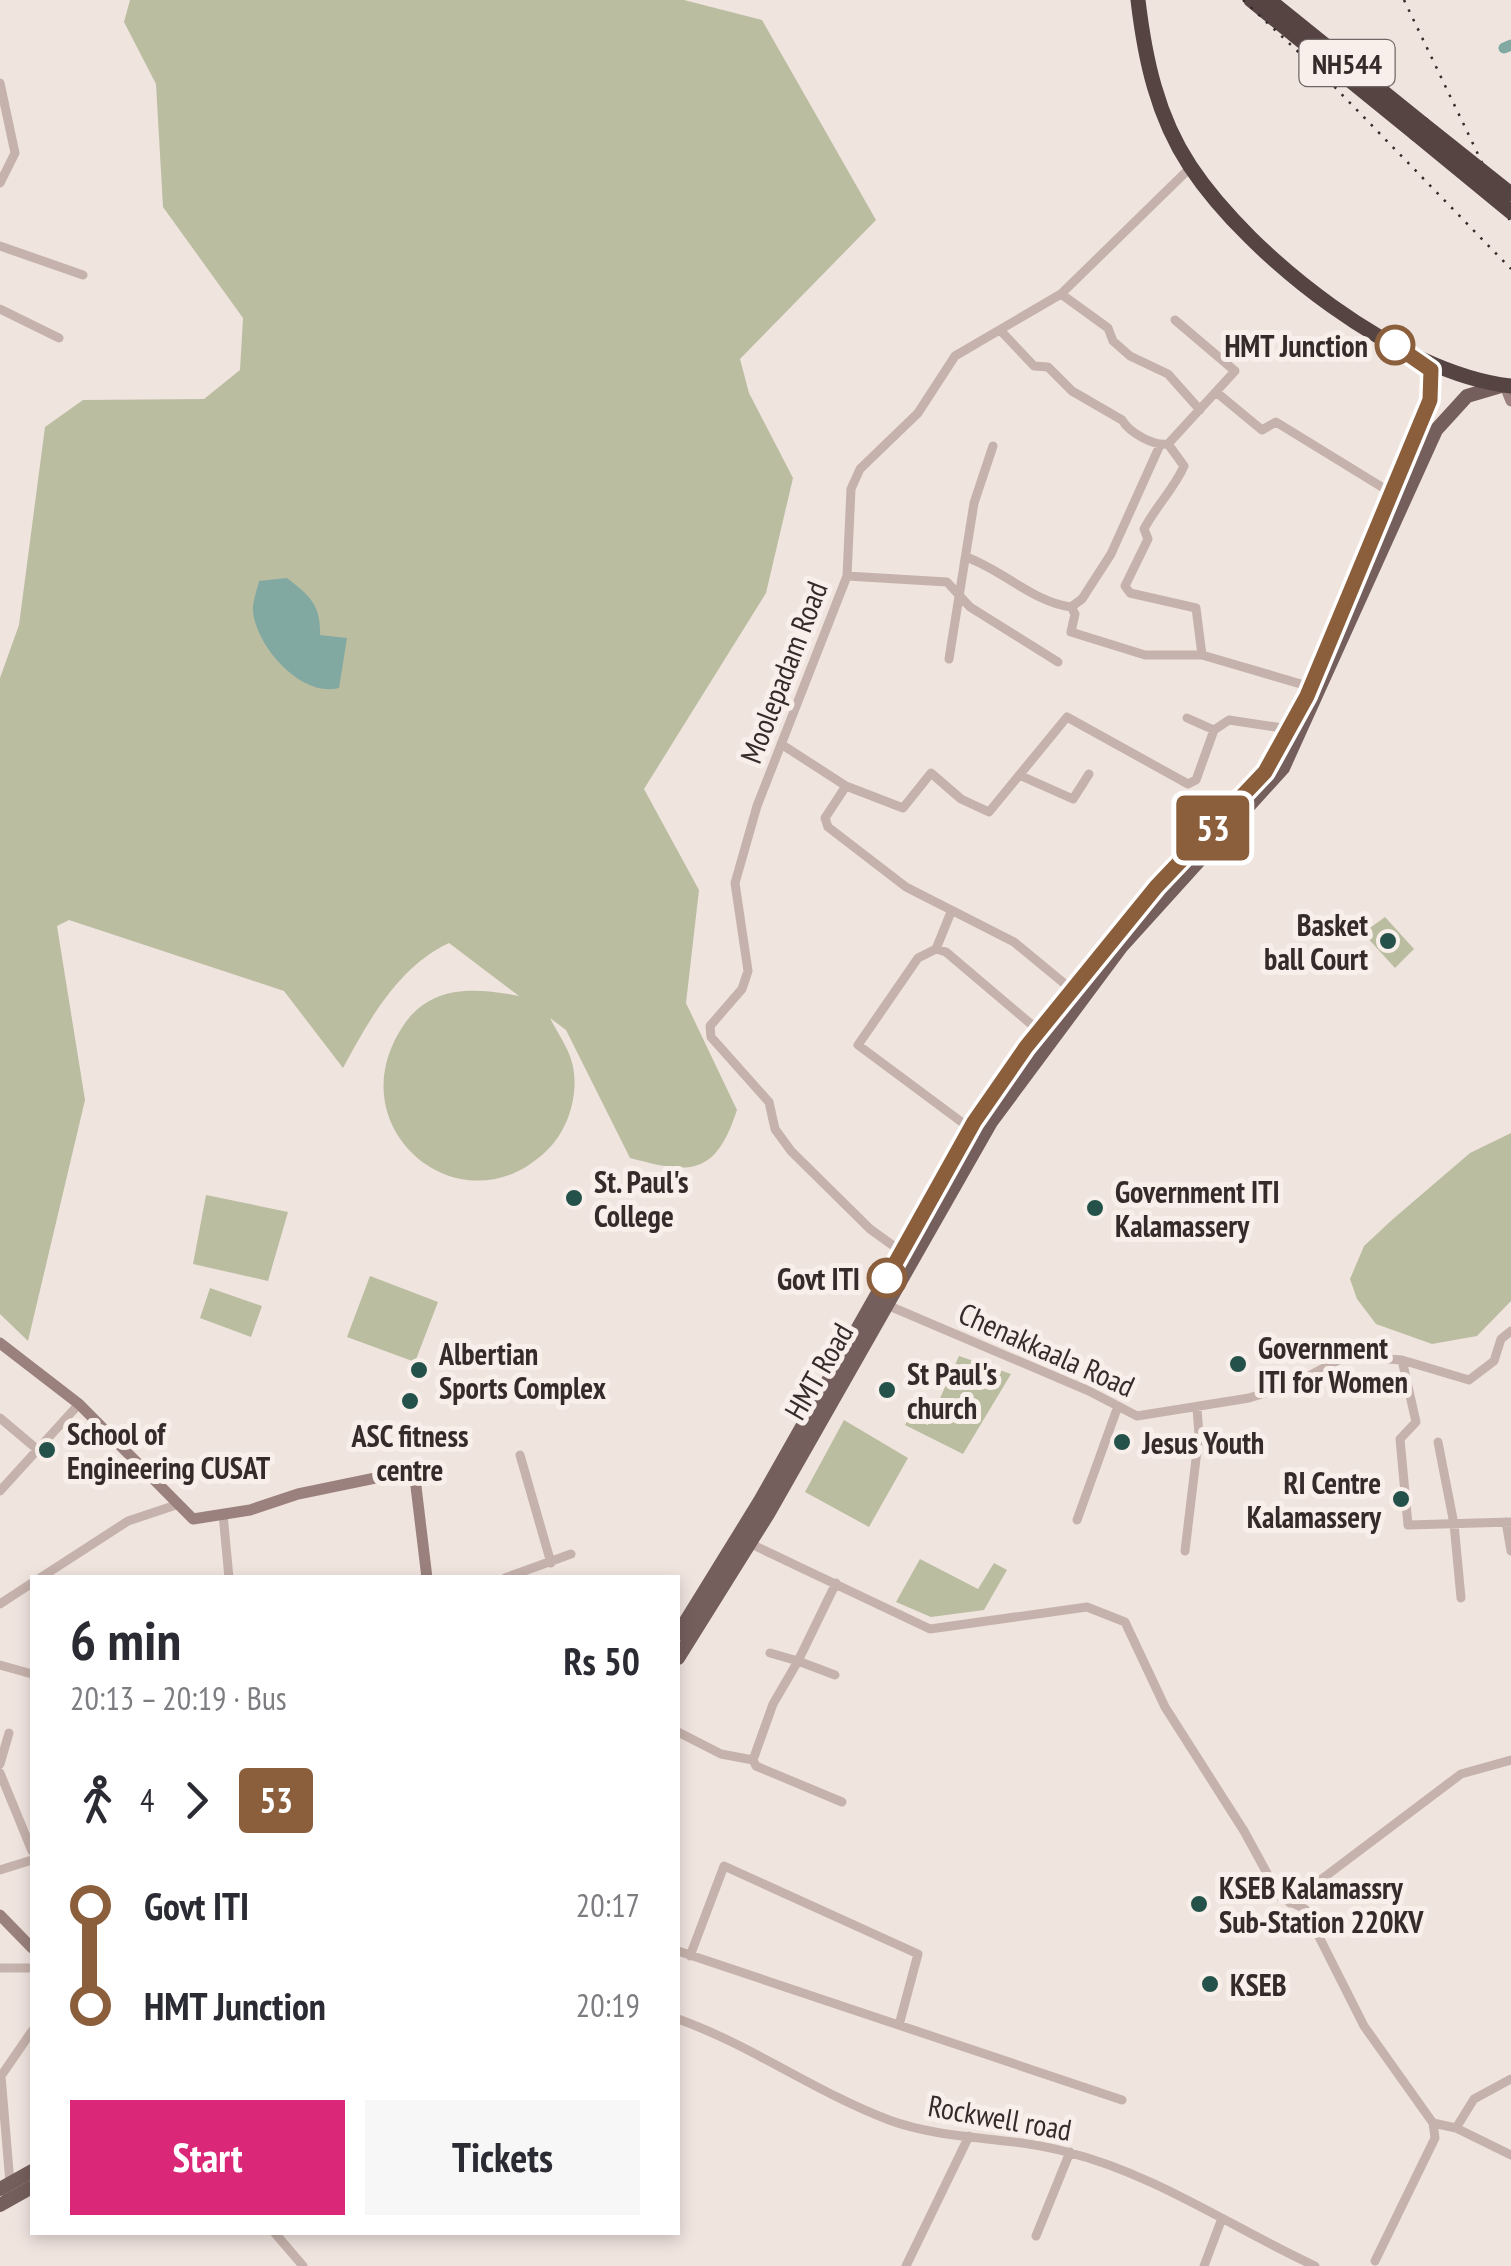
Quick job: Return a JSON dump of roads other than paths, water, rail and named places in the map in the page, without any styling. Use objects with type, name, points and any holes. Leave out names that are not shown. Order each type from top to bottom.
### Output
[{"type":"highway","points":[[1138,0],[1156,95],[1191,167],[1284,268],[1356,322],[1414,356],[1509,391]]},
{"type":"highway","name":"NH544","points":[[1251,0],[1376,94]]},
{"type":"highway","name":"NH544","points":[[1270,1],[1511,212]]},
{"type":"highway","name":"NH544","points":[[1419,129],[1511,194]]},
{"type":"main road","name":"HMT Road","points":[[863,1334],[887,1305],[971,1129],[1038,1030],[1156,887],[1252,787],[1290,729],[1430,400],[1431,370],[1414,356]]},
{"type":"main road","name":"HMT Road","points":[[680,1654],[863,1334],[902,1252],[1068,1013],[1161,900],[1255,804],[1284,768],[1436,430],[1467,396],[1509,391]]},
{"type":"main road","name":"HMT Road","points":[[680,1631],[744,1540]]},
{"type":"main road","points":[[5,2186],[30,2172]]},
{"type":"main road","points":[[0,2206],[30,2188]]},
{"type":"street","points":[[0,83],[14,153],[0,183]]},
{"type":"street","name":"Moolepadam Road","points":[[902,1252],[870,1229],[791,1151],[775,1129],[770,1102],[711,1037],[710,1026],[742,990],[748,971],[735,883],[781,744],[847,576],[851,488],[860,469],[918,414],[955,356],[1061,294],[1191,167]]},
{"type":"street","points":[[0,246],[83,276]]},
{"type":"street","points":[[1061,294],[1108,328],[1112,341],[1130,356],[1168,374],[1200,410]]},
{"type":"street","points":[[0,309],[59,338]]},
{"type":"street","points":[[966,557],[993,566],[1055,605],[1071,607],[1082,599],[1111,554],[1164,444],[1235,371],[1175,320]]},
{"type":"street","points":[[1000,330],[1034,366],[1048,367],[1083,398],[1164,444],[1184,466],[1176,485],[1155,506],[1144,530],[1148,539],[1126,586],[1130,594],[1196,608],[1202,655]]},
{"type":"street","points":[[1216,392],[1262,430],[1276,422],[1390,492]]},
{"type":"street","points":[[950,659],[974,503],[993,446]]},
{"type":"street","points":[[847,576],[941,580],[1007,634],[1058,662]]},
{"type":"street","points":[[1071,607],[1075,614],[1071,632],[1144,656],[1202,655],[1311,687]]},
{"type":"street","points":[[781,744],[846,786],[903,808],[931,773],[963,800],[989,812],[1067,717],[1188,784],[1196,780],[1214,730],[1229,720],[1290,729]]},
{"type":"street","points":[[1186,718],[1214,730]]},
{"type":"street","points":[[1019,775],[1073,799],[1090,774]]},
{"type":"street","points":[[846,786],[826,818],[828,827],[906,887],[1014,942],[1071,988]]},
{"type":"street","points":[[951,912],[936,949],[918,958],[858,1046],[971,1129]]},
{"type":"street","points":[[936,949],[946,952],[1038,1030]]},
{"type":"street","name":"Chenakkaala Road","points":[[887,1305],[1137,1416],[1197,1409],[1294,1384],[1346,1356],[1402,1360],[1468,1380],[1494,1361],[1501,1338],[1511,1330]]},
{"type":"street","points":[[0,1342],[79,1404],[193,1519],[414,1470],[428,1575]]},
{"type":"street","points":[[1402,1360],[1416,1422],[1400,1439],[1408,1525],[1508,1522],[1511,1551]]},
{"type":"street","points":[[0,1491],[79,1404]]},
{"type":"street","points":[[1077,1520],[1118,1406]]},
{"type":"street","points":[[1185,1551],[1199,1434],[1197,1409]]},
{"type":"street","points":[[0,1418],[38,1450]]},
{"type":"street","points":[[1438,1442],[1454,1524],[1461,1598]]},
{"type":"street","points":[[520,1455],[551,1563]]},
{"type":"street","points":[[45,1575],[128,1521],[179,1504]]},
{"type":"street","points":[[223,1514],[230,1575]]},
{"type":"street","points":[[744,1540],[930,1628],[1087,1607],[1124,1622],[1165,1707],[1244,1830],[1280,1897],[1304,1909],[1364,2026],[1433,2122],[1435,2138],[1375,2261]]},
{"type":"street","points":[[514,1575],[571,1554]]},
{"type":"street","points":[[836,1583],[774,1704],[753,1760],[756,1766],[842,1802]]},
{"type":"street","points":[[0,1604],[30,1584]]},
{"type":"street","points":[[770,1653],[835,1675]]},
{"type":"street","points":[[0,1666],[30,1674]]},
{"type":"street","points":[[0,1764],[9,1733]]},
{"type":"street","points":[[680,1733],[720,1754],[753,1760]]},
{"type":"street","points":[[1290,1903],[1461,1774],[1511,1760]]},
{"type":"street","points":[[0,1774],[30,1846]]},
{"type":"street","points":[[0,1870],[30,1861]]},
{"type":"street","points":[[690,1956],[724,1866],[918,1954],[899,2025]]},
{"type":"street","points":[[0,1916],[30,1946]]},
{"type":"street","points":[[680,1953],[1122,2100]]},
{"type":"street","points":[[0,1968],[30,1968]]},
{"type":"street","name":"Rockwell road","points":[[680,2020],[717,2032],[828,2096],[929,2132],[1070,2152],[1144,2180],[1315,2266]]},
{"type":"street","points":[[5,2186],[2,2076],[30,2034]]},
{"type":"street","points":[[1456,2128],[1474,2099],[1511,2079]]},
{"type":"street","points":[[1433,2122],[1456,2128],[1511,2155]]},
{"type":"street","points":[[906,2266],[969,2136]]},
{"type":"street","points":[[1036,2236],[1070,2152]]},
{"type":"street","points":[[1204,2266],[1221,2221]]},
{"type":"street","points":[[277,2235],[303,2266]]},
{"type":"water","points":[[287,578],[312,602],[320,635],[347,638],[339,688],[325,689],[296,678],[272,654],[256,626],[253,612],[259,581]]},
{"type":"waterway","points":[[1504,48],[1511,45]]},
{"type":"railway","points":[[1243,0],[1323,75],[1511,269]]},
{"type":"railway","points":[[1404,0],[1511,223]]},
{"type":"place","name":"HMT Junction","points":[[1395,345]]},
{"type":"place","name":"Basket ball Court","points":[[1388,941]]},
{"type":"place","name":"St. Paul's College","points":[[574,1198]]},
{"type":"place","name":"Government ITI Kalamassery","points":[[1095,1208]]},
{"type":"place","name":"Govt ITI","points":[[887,1278]]},
{"type":"place","name":"Government ITI for Women","points":[[1238,1364]]},
{"type":"place","name":"Albertian Sports Complex","points":[[419,1370]]},
{"type":"place","name":"St Paul's church","points":[[887,1390]]},
{"type":"place","name":"ASC fitness centre","points":[[410,1401]]},
{"type":"place","name":"Jesus Youth","points":[[1122,1442]]},
{"type":"place","name":"School of Engineering CUSAT","points":[[47,1450]]},
{"type":"place","name":"RI Centre Kalamassery","points":[[1401,1499]]},
{"type":"place","name":"KSEB Kalamassry Sub-Station 220KV","points":[[1199,1904]]},
{"type":"place","name":"KSEB","points":[[1210,1984]]}]
